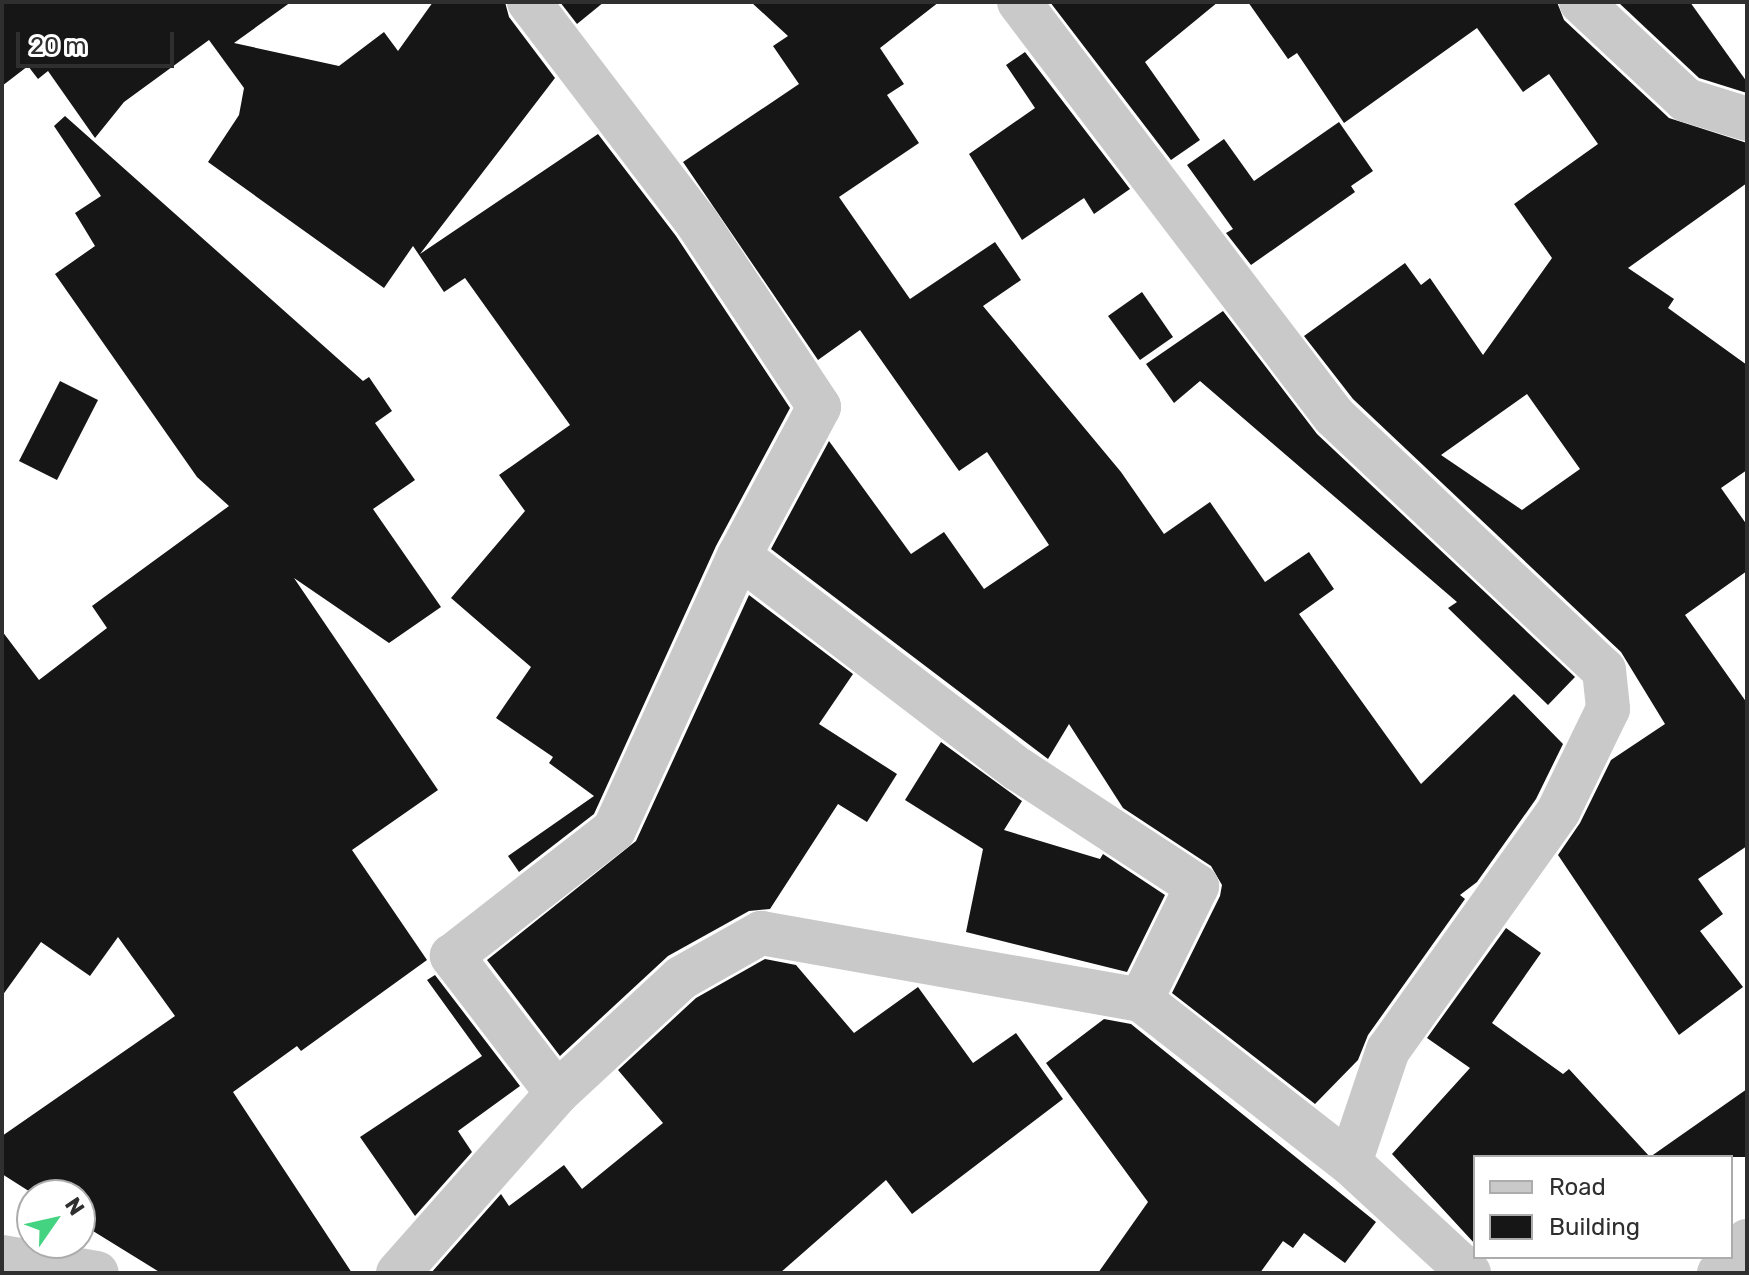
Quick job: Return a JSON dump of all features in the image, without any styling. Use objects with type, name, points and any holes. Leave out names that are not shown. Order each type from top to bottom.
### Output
[{"type":"street","points":[[529,2],[696,221],[819,407],[739,556],[614,830],[452,956],[557,1093]]},
{"type":"street","points":[[1019,2],[1334,416],[1604,670],[1608,709],[1558,812],[1388,1050],[1350,1163]]},
{"type":"street","points":[[1581,2],[1686,100],[1747,119]]},
{"type":"street","points":[[739,556],[1018,769],[1197,886],[1141,1000]]},
{"type":"street","points":[[398,1273],[557,1093],[681,978],[761,933],[1141,1000],[1350,1163],[1469,1273]]},
{"type":"street","points":[[1733,1257],[1747,1241]]},
{"type":"street","points":[[2,1257],[97,1273]]},
{"type":"building","points":[[2,2],[291,2],[234,43],[339,66],[384,32],[398,51],[433,2],[505,2],[509,17],[555,78],[420,254],[598,134],[676,236],[790,408],[716,546],[594,814],[519,872],[508,856],[594,796],[549,763],[553,757],[496,718],[531,667],[451,598],[525,511],[499,475],[570,425],[465,278],[444,292],[413,246],[384,288],[208,162],[239,115],[244,88],[209,40],[124,102],[95,138],[48,71],[38,79],[28,66],[2,86]]},
{"type":"building","points":[[560,2],[604,2],[577,24]]},
{"type":"building","points":[[751,2],[939,2],[880,48],[904,84],[887,95],[919,143],[839,197],[910,299],[995,242],[1021,280],[983,306],[1121,472],[1164,534],[1210,502],[1265,582],[1309,552],[1334,589],[1299,614],[1421,784],[1514,694],[1563,744],[1536,799],[1477,882],[1460,895],[1465,899],[1368,1035],[1358,1060],[1315,1104],[1172,993],[1220,896],[1222,885],[1211,866],[1123,808],[1069,724],[1048,759],[771,549],[829,441],[911,554],[944,532],[984,589],[1049,545],[987,452],[959,471],[860,330],[818,360],[683,162],[799,84],[773,46],[788,36]]},
{"type":"building","points":[[1050,2],[1218,2],[1145,62],[1200,140],[1171,160]]},
{"type":"building","points":[[1248,2],[1557,2],[1564,20],[1669,118],[1747,143],[1747,183],[1628,268],[1674,299],[1668,308],[1747,365],[1747,470],[1721,488],[1747,525],[1747,571],[1685,615],[1747,703],[1747,846],[1698,879],[1723,914],[1700,931],[1743,987],[1679,1035],[1558,855],[1580,823],[1611,760],[1665,724],[1621,652],[1353,399],[1304,336],[1405,263],[1421,285],[1430,278],[1483,355],[1552,258],[1514,204],[1598,144],[1549,74],[1523,92],[1477,28],[1344,123],[1297,53],[1288,59]],"holes":[[[1527,394],[1580,469],[1522,510],[1441,455]]]},
{"type":"building","points":[[1618,2],[1690,2],[1747,82],[1747,93],[1699,78]]},
{"type":"building","points":[[1025,52],[1130,189],[1094,214],[1084,198],[1022,240],[969,154],[1035,108],[1006,65]]},
{"type":"building","points":[[65,116],[363,381],[369,377],[392,411],[375,423],[415,480],[373,509],[441,607],[389,643],[294,578],[438,790],[352,850],[427,960],[301,1051],[297,1046],[233,1092],[352,1273],[161,1273],[96,1233],[96,1179],[16,1179],[16,1183],[2,1174],[2,1136],[175,1016],[118,937],[90,976],[41,942],[2,996],[2,631],[39,680],[107,628],[92,606],[229,506],[197,477],[55,274],[95,246],[75,213],[101,196],[54,126]]},
{"type":"building","points":[[1339,122],[1373,171],[1351,186],[1355,192],[1251,265],[1226,233],[1233,229],[1187,165],[1224,139],[1254,181]]},
{"type":"building","points":[[1142,292],[1173,337],[1140,360],[1108,316]]},
{"type":"building","points":[[1223,311],[1317,434],[1575,677],[1548,705],[1448,608],[1457,602],[1200,381],[1174,403],[1146,364]]},
{"type":"building","points":[[60,381],[98,400],[57,480],[19,461]]},
{"type":"building","points":[[749,595],[853,674],[819,724],[897,774],[867,822],[838,804],[770,909],[749,911],[668,956],[560,1056],[487,960],[636,841]]},
{"type":"building","points":[[941,742],[1022,801],[1004,830],[1100,859],[1103,854],[1165,895],[1127,972],[966,932],[983,849],[905,800]]},
{"type":"building","points":[[1506,928],[1541,953],[1492,1023],[1563,1074],[1569,1069],[1648,1155],[1473,1155],[1473,1242],[1392,1154],[1470,1068],[1427,1038]]},
{"type":"building","points":[[765,959],[796,965],[854,1033],[918,987],[973,1063],[1016,1033],[1063,1099],[912,1214],[886,1180],[780,1273],[431,1273],[501,1194],[509,1206],[564,1165],[582,1189],[663,1123],[618,1070],[696,998]]},
{"type":"building","points":[[435,975],[520,1086],[458,1131],[472,1152],[415,1216],[360,1137],[482,1056],[427,980]]},
{"type":"building","points":[[1104,1019],[1131,1024],[1376,1222],[1345,1263],[1304,1233],[1293,1248],[1283,1241],[1260,1273],[1098,1273],[1148,1202],[1046,1063]]},
{"type":"building","points":[[1747,1089],[1747,1157],[1733,1155],[1653,1155]]}]
